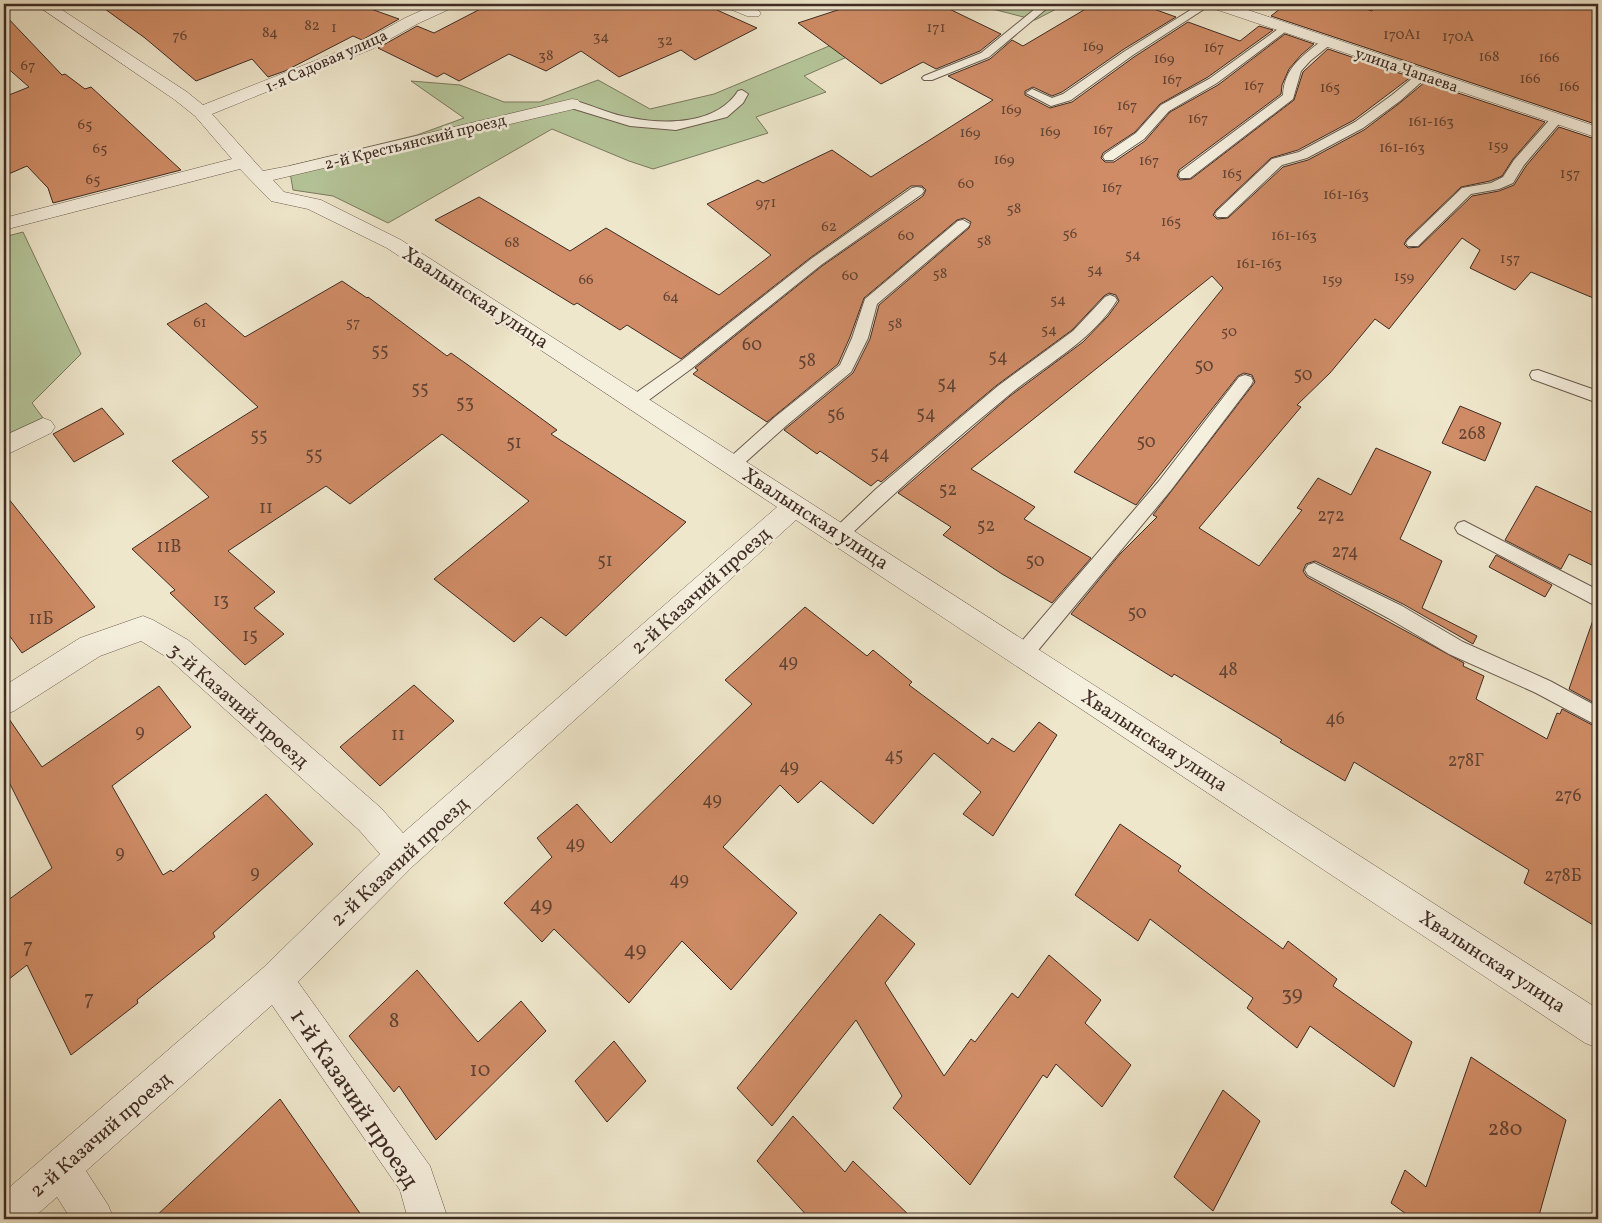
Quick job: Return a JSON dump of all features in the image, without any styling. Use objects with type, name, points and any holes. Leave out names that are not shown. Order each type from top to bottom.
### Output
[{"type":"street","name":"Хвалынская улица","points":[[43,4],[181,96],[201,112],[251,170],[278,197],[314,204],[394,244],[1598,1030]]},
{"type":"street","name":"1-я Садовая улица","points":[[201,112],[366,46],[411,21],[448,4]]},
{"type":"street","points":[[731,4],[752,13]]},
{"type":"street","name":"улица Чапаева","points":[[1215,4],[1598,133]]},
{"type":"street","points":[[398,8],[411,21]]},
{"type":"street","name":"2-й Крестьянский проезд","points":[[4,224],[251,170],[289,172],[540,110],[572,104]]},
{"type":"street","points":[[4,447],[43,427]]},
{"type":"street","name":"2-й Казачий проезд","points":[[4,1218],[276,979],[402,855],[796,505]]},
{"type":"street","name":"3-й Казачий проезд","points":[[4,702],[90,647],[143,628],[178,650],[370,819],[402,855]]},
{"type":"street","name":"1-й Казачий проезд","points":[[276,979],[297,1013],[416,1180],[428,1219]]},
{"type":"street","points":[[61,1168],[94,1219]]},
{"type":"lane","points":[[928,78],[984,55],[1047,4]]},
{"type":"lane","points":[[1032,93],[1051,102],[1067,97],[1129,53],[1207,4]]},
{"type":"lane","points":[[1110,157],[1140,136],[1165,108],[1213,81],[1284,27]]},
{"type":"lane","points":[[1186,175],[1289,96],[1288,84],[1301,62],[1327,42]]},
{"type":"lane","points":[[1222,214],[1277,162],[1303,154],[1359,125],[1396,98],[1424,74]]},
{"type":"lane","points":[[572,104],[630,122],[676,126],[723,114],[739,100],[742,94]]},
{"type":"lane","points":[[1413,243],[1466,190],[1494,186],[1508,180],[1519,162],[1557,119]]},
{"type":"lane","points":[[636,401],[816,262],[917,191]]},
{"type":"lane","points":[[733,464],[781,421],[846,368],[860,338],[870,302],[963,224]]},
{"type":"lane","points":[[840,534],[882,494],[1004,390],[1078,335],[1110,300]]},
{"type":"lane","points":[[1538,376],[1598,397]]},
{"type":"lane","points":[[1023,654],[1214,425],[1245,381]]},
{"type":"lane","points":[[1464,528],[1598,599]]},
{"type":"lane","points":[[1314,570],[1395,612],[1456,648],[1543,687],[1598,717]]},
{"type":"green space","points":[[930,4],[959,4],[885,35],[874,45],[804,76],[826,92],[756,117],[768,133],[653,169],[552,129],[388,223],[333,196],[293,190],[289,166],[417,135],[464,118],[411,81],[460,85],[504,102],[540,102],[598,80],[650,109],[714,94]]},
{"type":"green space","points":[[973,4],[1066,4],[1035,20]]},
{"type":"green space","points":[[23,232],[81,354],[32,403],[43,418],[4,438],[4,237]]},
{"type":"building","points":[[98,4],[357,4],[399,19],[362,40],[353,36],[285,71],[268,77],[252,59],[196,81],[145,38]]},
{"type":"building","points":[[490,4],[717,4],[717,10],[757,28],[695,60],[681,50],[619,77],[581,51],[546,71],[509,54],[459,81],[444,73],[437,77],[378,48],[417,26],[434,33]]},
{"type":"building","points":[[856,4],[939,4],[1001,34],[980,51],[936,69],[923,62],[881,84],[798,23]]},
{"type":"building","points":[[1094,4],[1140,4],[1176,17],[1124,49],[1062,92],[1052,96],[1033,87],[1025,91],[1025,95],[1050,108],[1072,102],[1134,57],[1188,22],[1240,41],[1259,26],[1273,30],[1208,77],[1160,104],[1135,132],[1103,153],[1101,158],[1105,162],[1114,162],[1145,141],[1170,112],[1218,85],[1285,34],[1314,44],[1289,69],[1282,85],[1281,94],[1179,170],[1177,176],[1180,180],[1191,179],[1294,100],[1303,72],[1328,49],[1411,77],[1354,120],[1298,150],[1271,158],[1216,210],[1213,215],[1217,219],[1228,218],[1283,167],[1308,160],[1364,130],[1425,82],[1545,122],[1513,159],[1502,176],[1490,181],[1461,187],[1407,239],[1404,244],[1408,248],[1419,247],[1472,196],[1499,191],[1514,185],[1526,166],[1559,127],[1598,140],[1598,300],[1531,272],[1515,290],[1470,268],[1480,250],[1462,238],[1389,329],[1375,319],[1330,373],[1297,405],[1301,407],[1199,528],[1259,566],[1302,510],[1297,508],[1318,478],[1351,495],[1376,448],[1431,472],[1400,539],[1442,561],[1422,608],[1477,636],[1473,644],[1403,604],[1315,561],[1306,564],[1303,571],[1307,577],[1464,663],[1463,666],[1484,676],[1476,699],[1547,739],[1557,713],[1560,714],[1562,709],[1598,728],[1598,928],[1524,883],[1529,870],[1354,762],[1345,781],[1174,674],[1172,677],[1071,614],[1120,554],[1157,517],[1153,515],[1255,382],[1252,375],[1244,373],[1238,376],[1136,505],[1074,472],[1223,288],[1212,276],[971,469],[1035,507],[1024,519],[1091,558],[1052,603],[1002,574],[943,535],[951,527],[898,493],[1010,396],[1083,342],[1108,316],[1119,301],[1116,295],[1109,293],[1104,296],[1072,330],[997,385],[881,482],[878,480],[871,486],[820,451],[817,454],[784,430],[853,373],[870,339],[879,305],[969,228],[971,222],[964,218],[957,220],[864,298],[838,364],[767,422],[693,374],[698,370],[695,368],[822,266],[923,196],[926,190],[922,186],[911,186],[810,258],[681,359],[627,325],[620,330],[577,303],[574,305],[435,220],[479,197],[570,251],[606,228],[719,295],[771,255],[707,204],[758,180],[763,183],[832,150],[871,177],[993,100],[948,76],[990,59],[1012,40],[1023,46]]},
{"type":"building","points":[[1286,4],[1350,4],[1372,11],[1377,4],[1598,4],[1598,125],[1271,16]]},
{"type":"building","points":[[4,14],[62,75],[65,74],[85,89],[91,87],[181,170],[53,203],[48,188],[27,166],[4,176],[4,97],[29,87],[4,65]]},
{"type":"building","points":[[342,281],[368,297],[447,356],[451,353],[557,430],[551,434],[686,522],[566,636],[541,617],[514,642],[434,579],[529,501],[442,434],[350,504],[326,486],[228,551],[275,592],[254,608],[284,634],[245,665],[170,593],[175,590],[132,549],[209,497],[172,461],[258,407],[167,324],[206,303],[245,337]]},
{"type":"building","points":[[1460,406],[1501,423],[1485,461],[1442,443]]},
{"type":"building","points":[[102,408],[124,434],[74,462],[53,434]]},
{"type":"building","points":[[1536,486],[1598,515],[1598,568],[1569,554],[1561,569],[1505,540]]},
{"type":"building","points":[[4,493],[95,607],[22,653],[4,628]]},
{"type":"building","points":[[1496,555],[1552,585],[1545,597],[1489,567]]},
{"type":"building","points":[[805,607],[867,656],[873,650],[912,682],[909,685],[988,744],[992,738],[1014,752],[1039,722],[1057,735],[993,836],[963,814],[981,792],[934,753],[873,824],[821,781],[798,803],[780,785],[723,847],[797,913],[731,990],[682,941],[629,1003],[554,929],[542,942],[504,903],[552,857],[537,838],[577,804],[611,843],[752,704],[725,680]]},
{"type":"building","points":[[1593,620],[1598,621],[1598,705],[1569,689]]},
{"type":"building","points":[[414,685],[454,721],[380,786],[340,747]]},
{"type":"building","points":[[159,686],[191,727],[112,786],[163,875],[171,870],[173,872],[266,794],[313,844],[213,933],[215,937],[137,1000],[138,1003],[71,1055],[27,965],[4,983],[4,903],[52,868],[4,772],[4,717],[7,716],[42,767]]},
{"type":"building","points":[[1120,824],[1181,866],[1178,871],[1283,949],[1288,941],[1337,979],[1333,986],[1412,1042],[1394,1087],[1310,1026],[1297,1048],[1247,1008],[1253,998],[1150,919],[1138,941],[1075,895]]},
{"type":"building","points":[[880,914],[915,944],[885,983],[944,1076],[971,1039],[975,1042],[1012,993],[1018,998],[1049,955],[1101,1000],[1085,1023],[1131,1065],[1102,1107],[1056,1064],[1047,1078],[1043,1075],[970,1185],[893,1108],[902,1096],[856,1020],[772,1126],[737,1088]]},
{"type":"building","points":[[417,970],[478,1042],[521,1001],[546,1031],[436,1140],[399,1086],[394,1092],[349,1036]]},
{"type":"building","points":[[614,1041],[646,1081],[607,1122],[575,1081]]},
{"type":"building","points":[[1471,1057],[1566,1120],[1538,1219],[1413,1219],[1391,1203],[1405,1170],[1426,1187]]},
{"type":"building","points":[[1223,1090],[1260,1121],[1213,1211],[1174,1177]]},
{"type":"building","points":[[280,1099],[364,1219],[153,1219]]},
{"type":"building","points":[[793,1116],[845,1172],[853,1161],[913,1219],[810,1219],[757,1161]]}]
